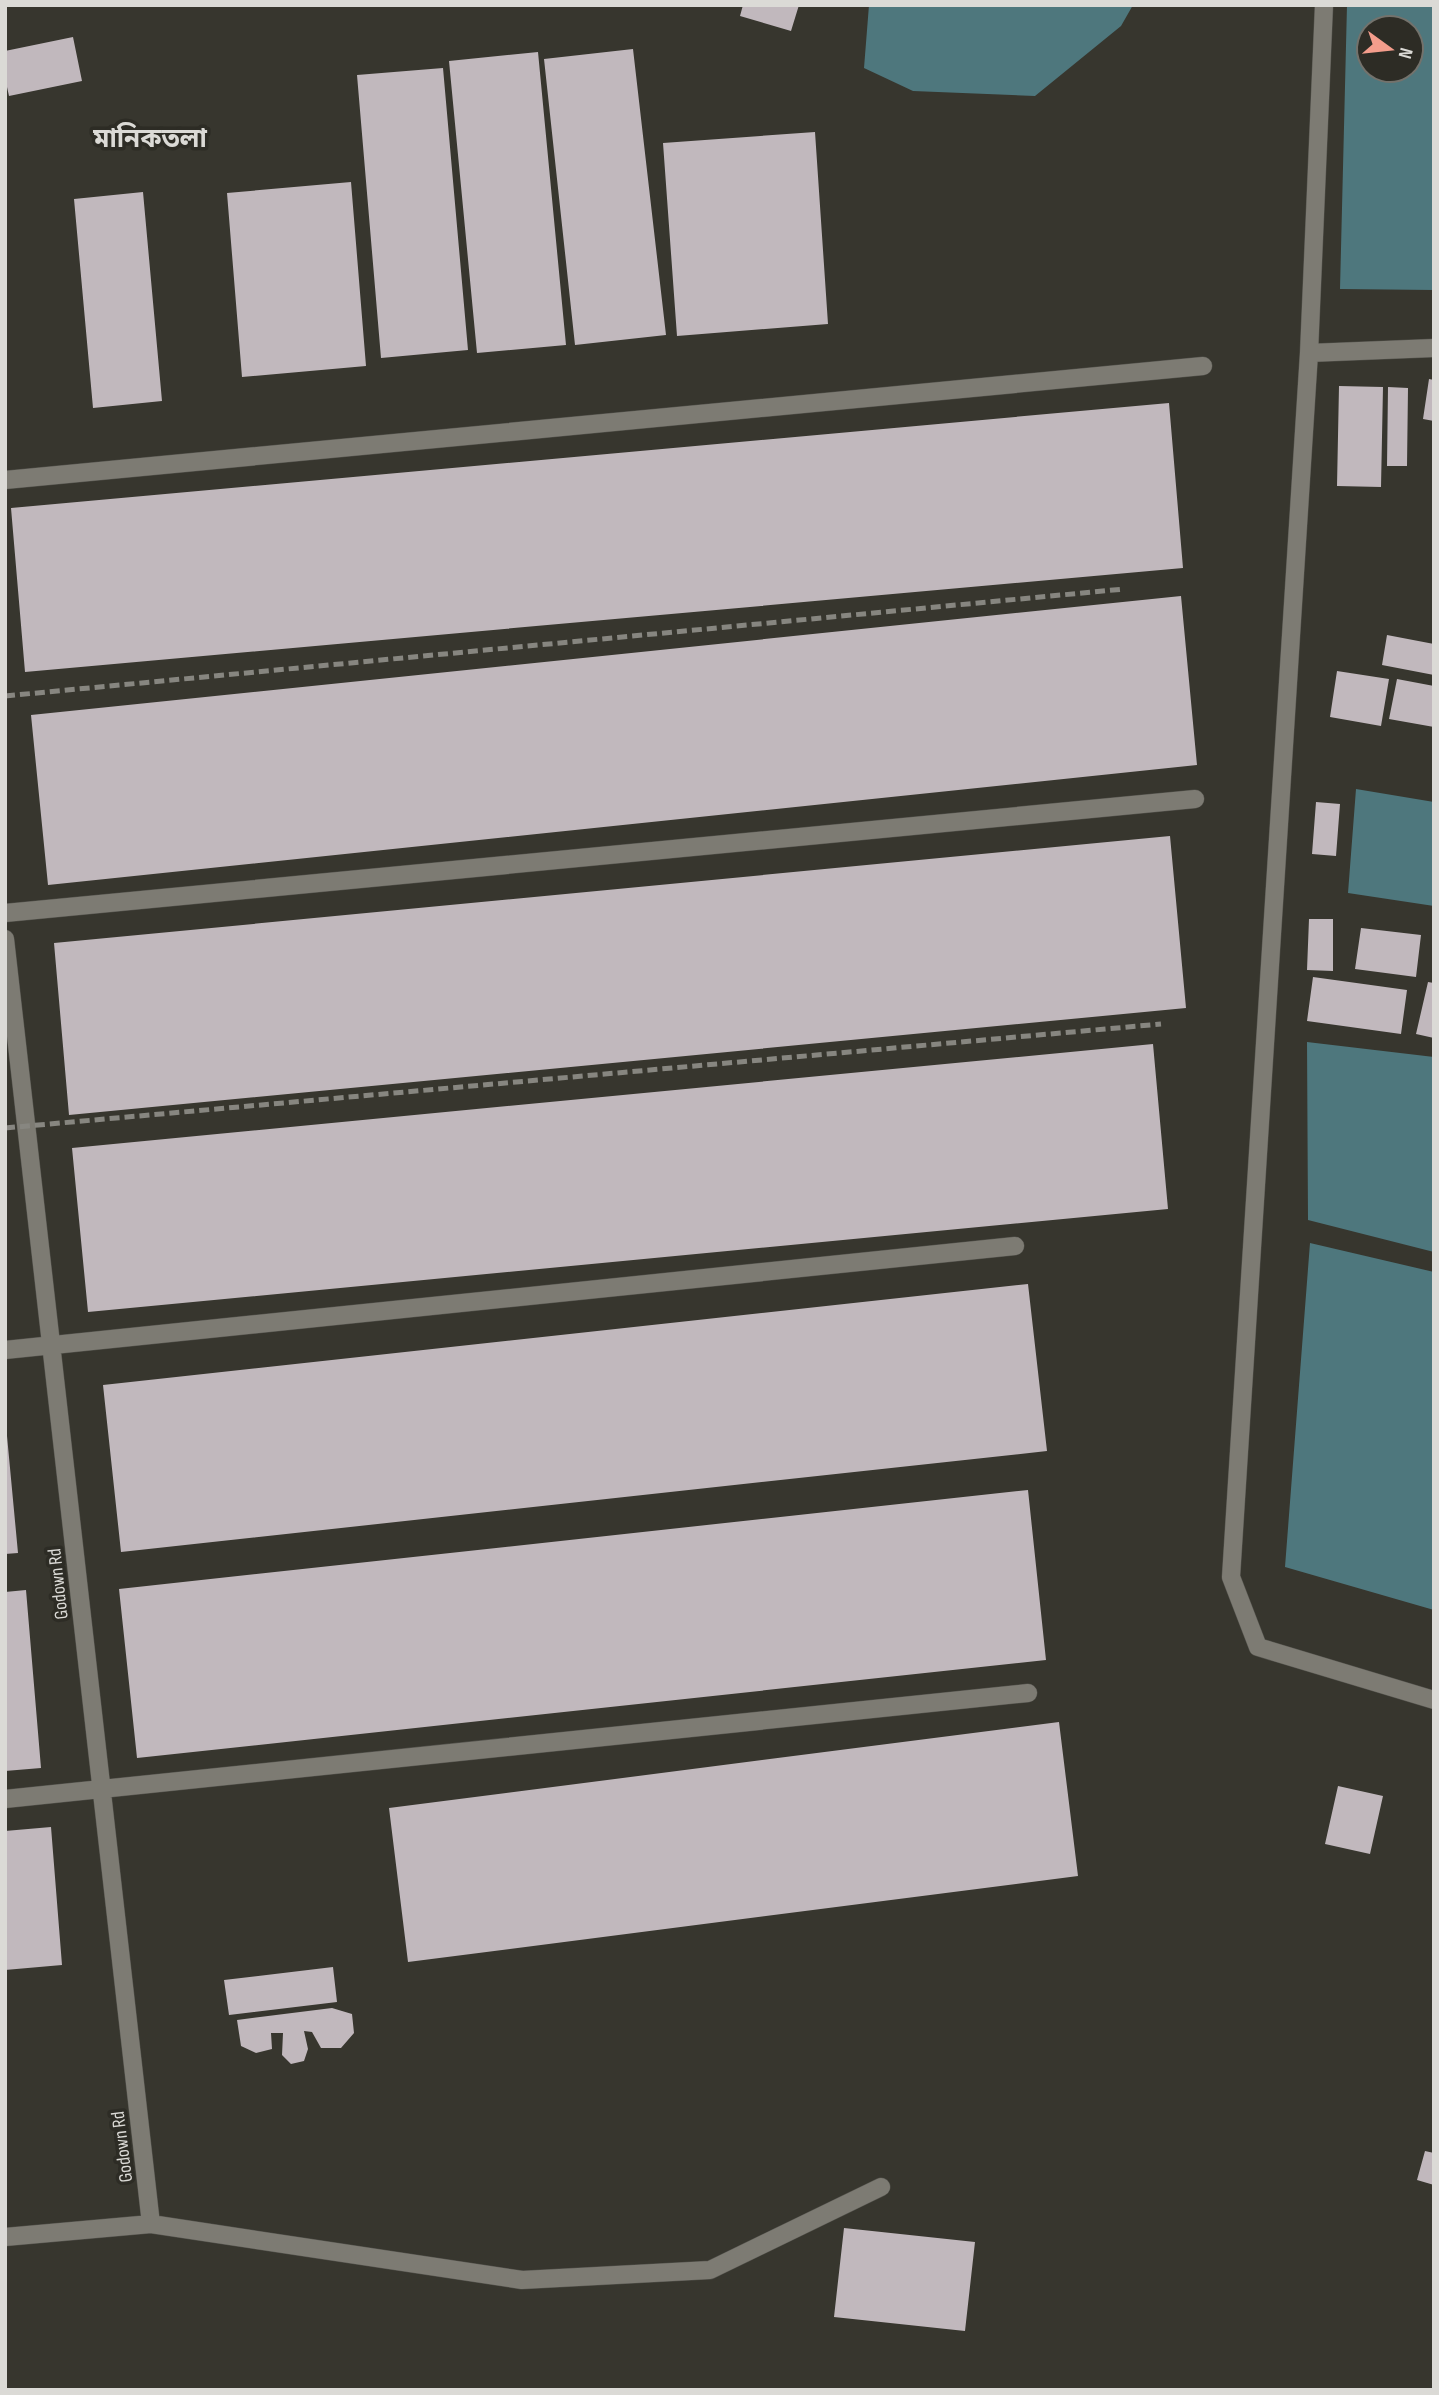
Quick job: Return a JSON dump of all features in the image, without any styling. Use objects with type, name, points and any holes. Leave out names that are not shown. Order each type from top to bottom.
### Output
[{"type":"street","points":[[1324,5],[1309,353],[1231,1577],[1258,1647],[1434,1700]]},
{"type":"street","points":[[1309,353],[1434,348]]},
{"type":"street","points":[[5,480],[1203,366]]},
{"type":"street","points":[[5,913],[1195,799]]},
{"type":"street","name":"Godown Rd","points":[[5,939],[151,2224]]},
{"type":"street","points":[[5,1350],[1015,1246]]},
{"type":"street","points":[[5,1799],[1028,1693]]},
{"type":"street","points":[[5,2237],[151,2224],[522,2280],[710,2270],[881,2187]]},
{"type":"water","points":[[869,5],[1133,5],[1121,26],[1035,96],[913,91],[864,68]]},
{"type":"water","points":[[1347,5],[1434,5],[1434,290],[1340,289]]},
{"type":"water","points":[[1356,789],[1434,802],[1434,906],[1348,893]]},
{"type":"water","points":[[1307,1042],[1434,1057],[1434,1252],[1308,1220]]},
{"type":"water","points":[[1310,1243],[1434,1272],[1434,1610],[1285,1567]]},
{"type":"building","points":[[743,5],[799,5],[791,31],[740,16]]},
{"type":"building","points":[[73,37],[82,81],[9,96],[5,78],[5,51]]},
{"type":"building","points":[[633,49],[666,335],[575,345],[544,59]]},
{"type":"building","points":[[538,52],[566,345],[477,353],[449,61]]},
{"type":"building","points":[[443,68],[468,350],[381,358],[357,75]]},
{"type":"building","points":[[815,132],[828,324],[677,336],[663,143]]},
{"type":"building","points":[[351,182],[366,366],[242,377],[227,193]]},
{"type":"building","points":[[143,192],[162,401],[93,408],[74,199]]},
{"type":"building","points":[[1429,379],[1434,380],[1434,421],[1423,419]]},
{"type":"building","points":[[1339,386],[1383,387],[1381,487],[1337,486]]},
{"type":"building","points":[[1388,387],[1408,388],[1407,466],[1387,466]]},
{"type":"building","points":[[1169,403],[1183,568],[25,672],[11,508]]},
{"type":"building","points":[[1181,596],[1197,765],[48,885],[31,715]]},
{"type":"building","points":[[1387,635],[1434,644],[1434,675],[1382,665]]},
{"type":"building","points":[[1337,671],[1389,679],[1381,726],[1330,717]]},
{"type":"building","points":[[1397,679],[1434,686],[1434,727],[1389,719]]},
{"type":"building","points":[[1316,802],[1340,804],[1336,856],[1312,854]]},
{"type":"building","points":[[1170,836],[1186,1008],[69,1115],[54,943]]},
{"type":"building","points":[[1309,919],[1333,919],[1333,971],[1307,970]]},
{"type":"building","points":[[1361,928],[1421,935],[1416,977],[1355,969]]},
{"type":"building","points":[[1313,977],[1407,990],[1401,1034],[1307,1021]]},
{"type":"building","points":[[1428,982],[1434,983],[1434,1038],[1416,1034]]},
{"type":"building","points":[[1153,1044],[1168,1209],[88,1312],[72,1148]]},
{"type":"building","points":[[1028,1284],[1047,1451],[121,1552],[103,1385]]},
{"type":"building","points":[[5,1436],[18,1553],[5,1554]]},
{"type":"building","points":[[1028,1490],[1046,1660],[137,1758],[119,1589]]},
{"type":"building","points":[[26,1590],[41,1768],[5,1771],[5,1592]]},
{"type":"building","points":[[1059,1722],[1078,1876],[408,1962],[389,1808]]},
{"type":"building","points":[[1338,1786],[1383,1796],[1370,1854],[1325,1844]]},
{"type":"building","points":[[51,1827],[62,1965],[5,1970],[5,1831]]},
{"type":"building","points":[[333,1967],[337,2002],[229,2015],[224,1980]]},
{"type":"building","points":[[332,2008],[352,2014],[354,2033],[341,2048],[321,2048],[312,2032],[304,2031],[308,2049],[304,2061],[291,2064],[282,2055],[283,2033],[271,2033],[272,2049],[256,2053],[241,2046],[237,2020]]},
{"type":"building","points":[[1425,2151],[1434,2153],[1434,2185],[1417,2180]]},
{"type":"building","points":[[844,2228],[975,2242],[965,2331],[834,2317]]},
{"type":"railway","points":[[5,696],[1124,589]]},
{"type":"railway","points":[[5,1128],[1161,1024]]},
{"type":"district","name":"মানিকতলা","points":[[150,138]]}]
